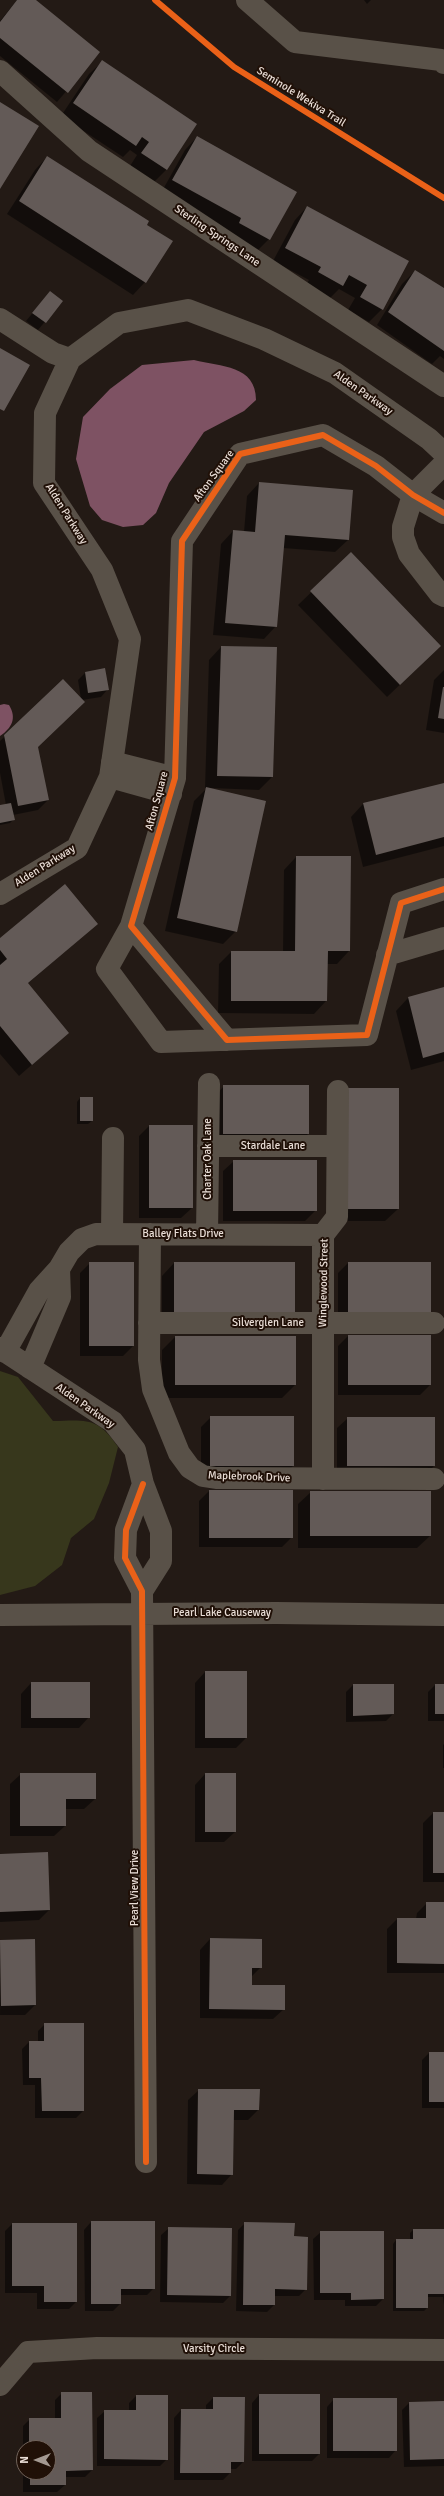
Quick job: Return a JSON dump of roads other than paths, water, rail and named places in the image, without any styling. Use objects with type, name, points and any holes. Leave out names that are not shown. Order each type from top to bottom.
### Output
[{"type":"street","points":[[247,0],[295,42],[443,61]]},
{"type":"street","name":"Sterling Springs Lane","points":[[0,71],[89,151],[444,386]]},
{"type":"street","name":"Alden Parkway","points":[[0,894],[77,848],[111,769],[130,639],[102,570],[44,482],[45,413],[62,356],[119,322],[188,310],[264,339],[335,373],[429,439],[444,453]]},
{"type":"street","points":[[0,319],[62,356]]},
{"type":"street","name":"Afton Square","points":[[444,513],[413,495],[376,466],[323,435],[240,454],[182,541],[173,786],[131,926],[107,969],[161,1042],[367,1035],[401,903],[444,889]]},
{"type":"street","points":[[444,464],[413,495],[402,527],[402,537],[409,554],[440,594],[444,596]]},
{"type":"street","name":"Afton Square","points":[[111,769],[173,786]]},
{"type":"street","points":[[131,926],[227,1040]]},
{"type":"street","points":[[387,955],[444,938]]},
{"type":"street","name":"Charter Oak Lane","points":[[207,1234],[209,1084]]},
{"type":"street","name":"Winglewood Street","points":[[323,1479],[323,1235],[336,1217],[338,1091]]},
{"type":"street","points":[[112,1234],[113,1138]]},
{"type":"street","name":"Stardale Lane","points":[[208,1146],[337,1146]]},
{"type":"street","name":"Balley Flats Drive","points":[[3,1350],[39,1291],[59,1269],[68,1252],[82,1239],[96,1234],[323,1235]]},
{"type":"street","name":"Maplebrook Drive","points":[[150,1234],[149,1360],[152,1390],[179,1453],[190,1468],[203,1476],[216,1478],[434,1479]]},
{"type":"street","points":[[30,1368],[60,1297],[59,1269]]},
{"type":"street","name":"Silverglen Lane","points":[[149,1323],[434,1323]]},
{"type":"street","name":"Alden Parkway","points":[[3,1350],[113,1422],[135,1450],[143,1484],[161,1531],[161,1561],[142,1591]]},
{"type":"street","points":[[143,1484],[126,1530],[125,1558],[142,1591],[143,1614]]},
{"type":"street","name":"Pearl View Drive","points":[[143,1614],[146,2162]]},
{"type":"street","name":"Pearl Lake Causeway","points":[[0,1615],[444,1615]]},
{"type":"street","name":"Varsity Circle","points":[[0,2385],[28,2352],[97,2348],[444,2350]]}]
